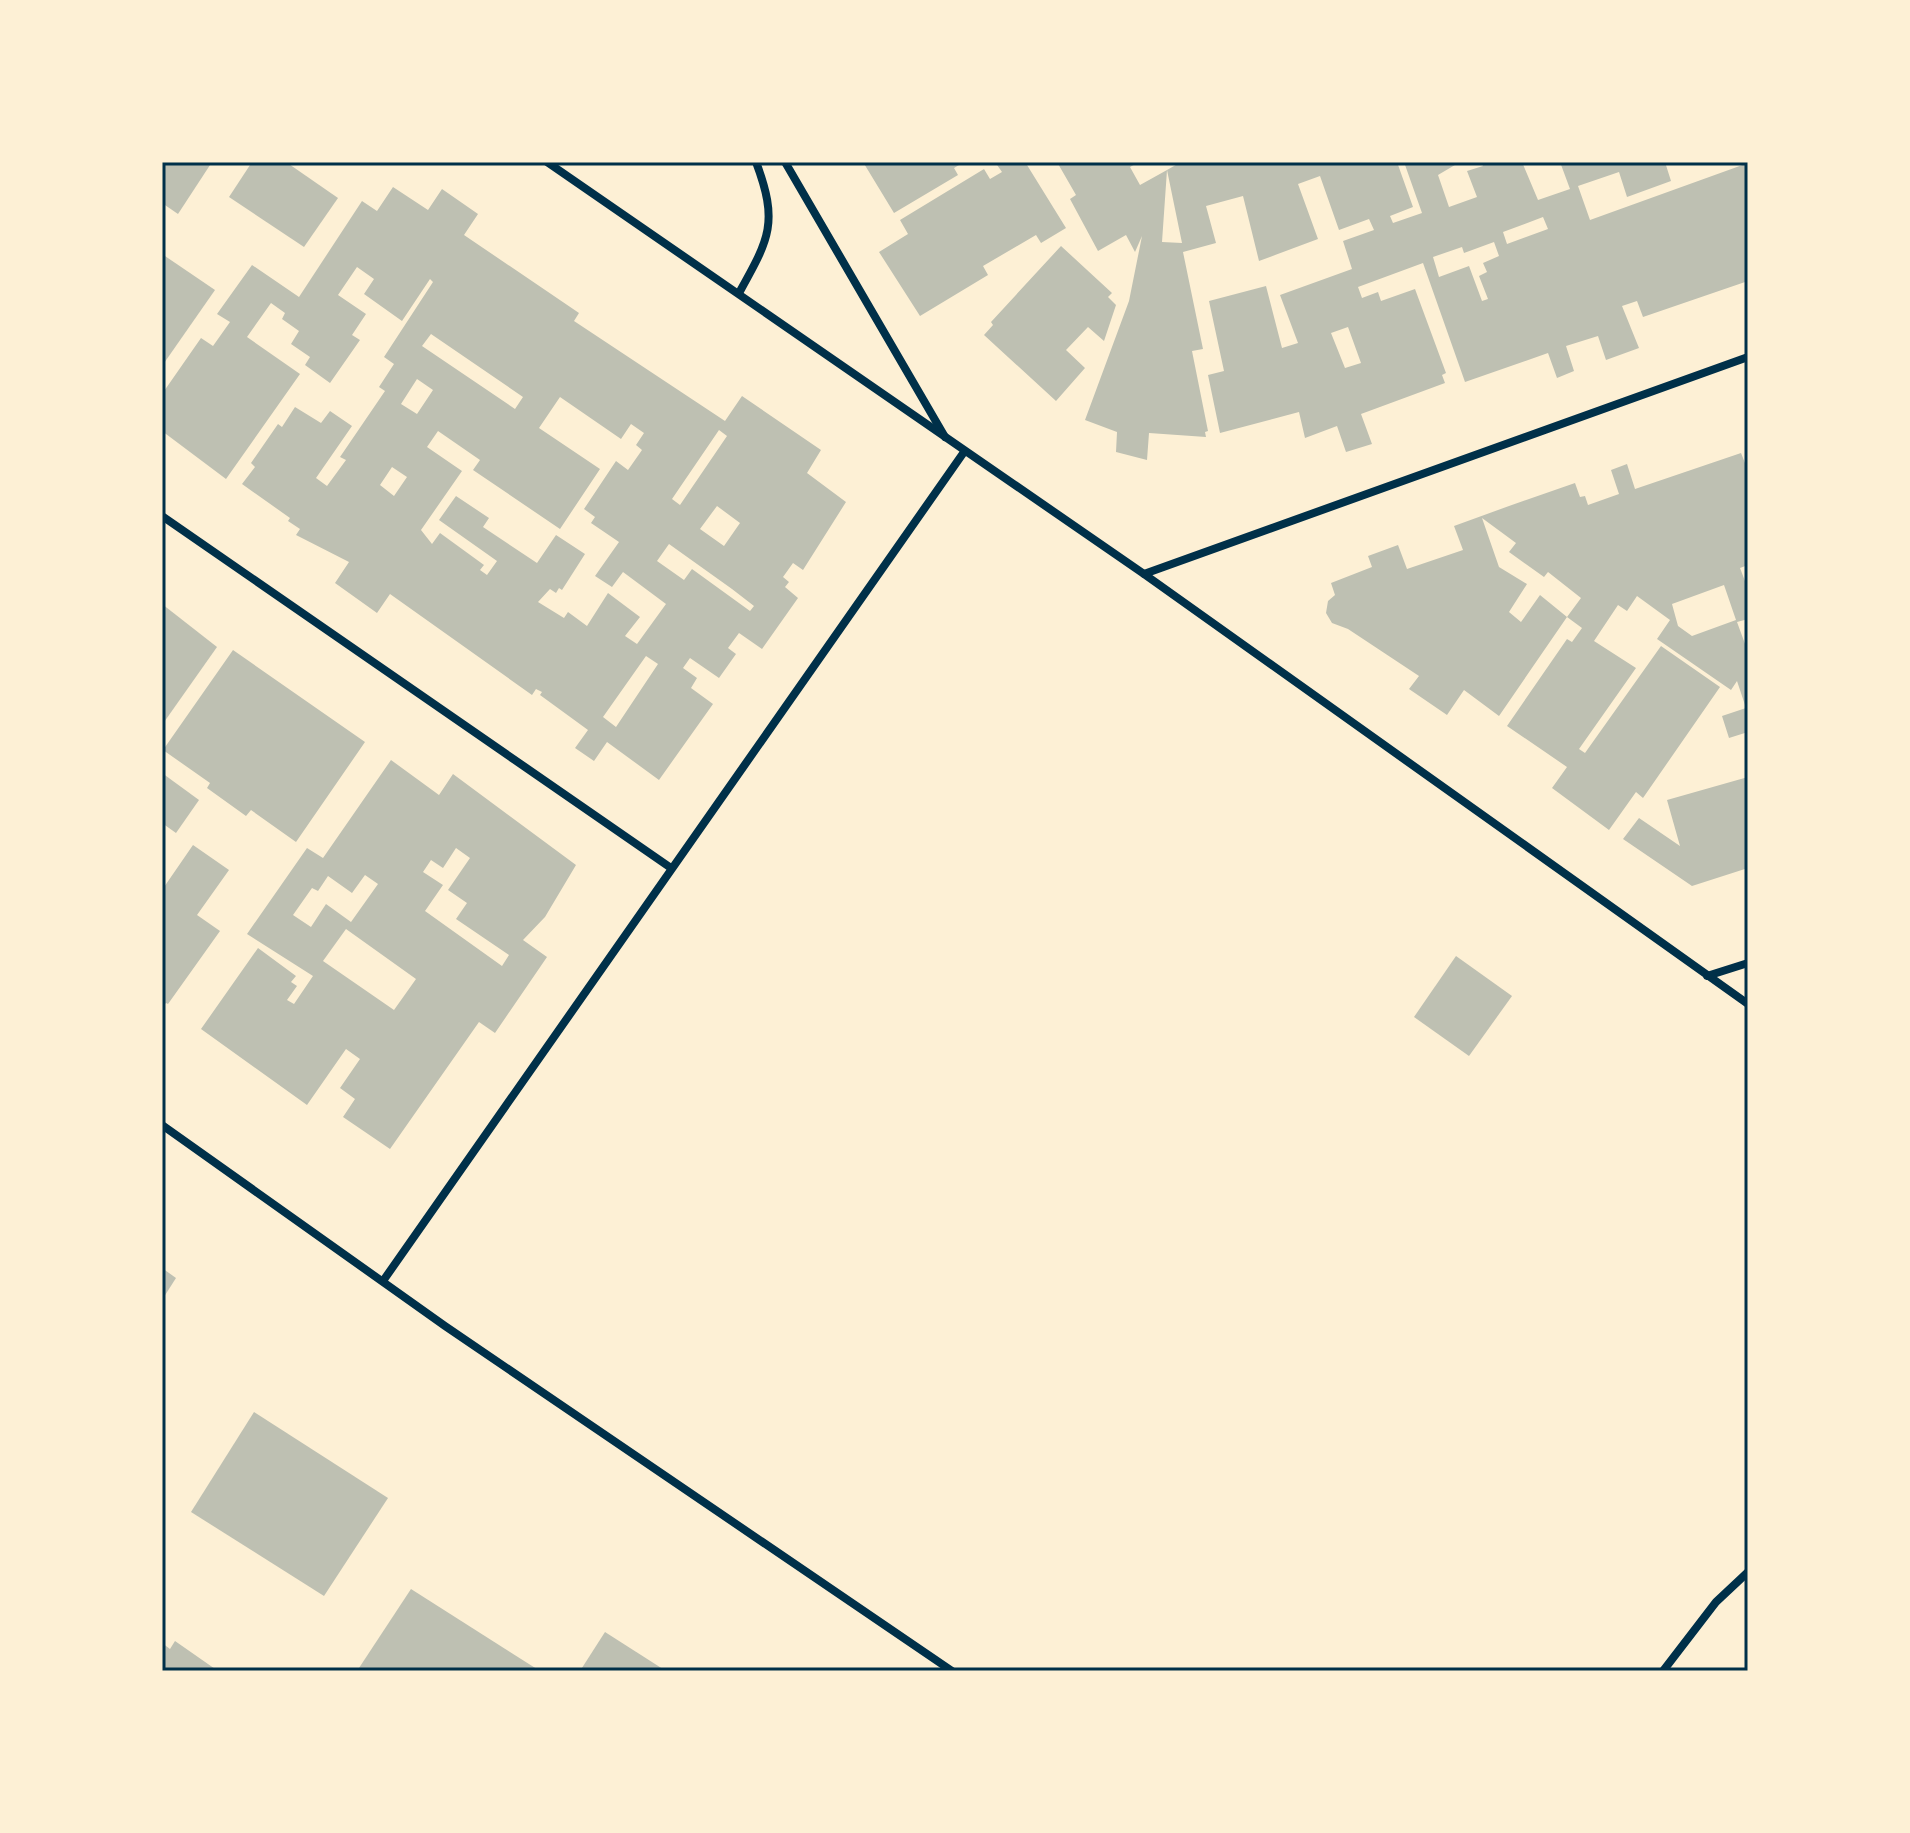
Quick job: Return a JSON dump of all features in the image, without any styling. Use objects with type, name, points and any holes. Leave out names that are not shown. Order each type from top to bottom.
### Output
[{"type":"street","points":[[547,162],[947,441],[1144,574],[1748,1004]]},
{"type":"street","points":[[739,293],[771,226],[764,185],[756,162]]},
{"type":"street","points":[[785,162],[947,441]]},
{"type":"street","points":[[1144,574],[1748,357]]},
{"type":"street","points":[[383,1281],[964,452]]},
{"type":"street","points":[[162,516],[671,868]]},
{"type":"street","points":[[1707,976],[1748,963]]},
{"type":"street","points":[[162,1125],[383,1281],[952,1671]]},
{"type":"street","points":[[1663,1671],[1716,1602],[1748,1572]]},
{"type":"building","points":[[162,162],[212,162],[178,214],[162,203]]},
{"type":"building","points":[[252,162],[286,162],[338,198],[304,247],[229,197]]},
{"type":"building","points":[[863,162],[964,162],[954,168],[958,175],[894,213]]},
{"type":"building","points":[[995,162],[1032,162],[1027,165],[1066,228],[1041,243],[1036,235],[983,266],[988,275],[920,316],[879,252],[908,234],[900,220],[984,169],[990,179],[1002,172]]},
{"type":"building","points":[[1057,162],[1139,162],[1130,167],[1140,185],[1181,162],[1397,162],[1413,207],[1390,216],[1393,223],[1422,213],[1404,162],[1460,162],[1438,175],[1449,207],[1477,197],[1467,171],[1483,166],[1481,162],[1522,162],[1538,200],[1570,189],[1560,162],[1596,162],[1597,165],[1665,162],[1671,181],[1627,197],[1619,172],[1578,186],[1590,220],[1748,163],[1748,281],[1643,317],[1637,301],[1622,306],[1639,348],[1606,360],[1598,336],[1566,346],[1574,371],[1557,378],[1548,353],[1465,382],[1423,263],[1358,287],[1362,298],[1378,292],[1381,301],[1415,289],[1446,373],[1442,375],[1445,383],[1361,414],[1372,444],[1346,452],[1337,426],[1305,438],[1299,412],[1220,433],[1208,375],[1224,371],[1209,301],[1266,286],[1282,348],[1298,343],[1280,295],[1352,269],[1343,241],[1374,230],[1369,219],[1339,230],[1320,176],[1298,184],[1318,239],[1259,261],[1243,196],[1206,206],[1216,243],[1183,252],[1203,349],[1192,351],[1208,431],[1205,432],[1206,437],[1149,433],[1147,460],[1116,452],[1117,432],[1085,420],[1129,301],[1142,236],[1135,252],[1126,235],[1098,251],[1070,199],[1076,195]],"holes":[[[1167,170],[1182,243],[1162,242]],[[1543,217],[1548,229],[1507,244],[1503,232]],[[1494,242],[1499,256],[1483,263],[1487,272],[1479,276],[1488,299],[1482,301],[1469,266],[1439,277],[1433,257],[1462,247],[1464,253]],[[1348,327],[1361,363],[1345,368],[1331,333]]]},
{"type":"building","points":[[393,187],[428,210],[442,189],[478,214],[464,235],[579,313],[574,321],[725,421],[742,396],[821,450],[807,473],[846,502],[803,570],[793,563],[783,577],[789,582],[785,587],[798,598],[762,649],[739,633],[728,648],[736,654],[719,678],[690,658],[683,668],[697,678],[691,688],[713,704],[659,780],[607,742],[594,761],[575,748],[588,730],[540,695],[542,692],[536,689],[532,695],[390,594],[377,613],[335,583],[349,562],[296,535],[300,529],[288,521],[290,518],[242,484],[255,467],[251,463],[278,424],[282,427],[295,407],[321,423],[330,411],[352,426],[316,478],[327,486],[346,460],[340,457],[385,391],[379,387],[394,364],[384,357],[433,282],[430,279],[402,321],[364,294],[374,279],[357,267],[338,295],[366,314],[352,335],[360,340],[330,383],[305,365],[310,357],[291,344],[299,331],[282,319],[285,313],[271,303],[247,337],[300,374],[226,479],[162,431],[162,394],[201,338],[213,346],[230,322],[217,314],[252,265],[299,297],[362,201],[377,211]],"holes":[[[431,334],[523,397],[515,409],[422,346]],[[417,379],[433,390],[417,414],[401,404]],[[560,397],[621,439],[631,424],[644,433],[636,445],[642,450],[628,470],[616,461],[584,509],[595,517],[591,523],[619,542],[595,576],[612,587],[623,572],[666,604],[637,644],[625,636],[640,617],[608,593],[587,626],[568,612],[564,618],[538,602],[550,589],[556,593],[559,588],[562,590],[585,554],[556,535],[537,563],[483,527],[489,518],[456,496],[439,520],[497,561],[487,575],[480,570],[484,565],[440,533],[432,544],[421,530],[462,471],[427,447],[438,431],[480,460],[473,470],[560,529],[600,469],[539,428]],[[719,430],[727,436],[680,505],[672,499]],[[392,467],[407,477],[394,496],[380,485]],[[717,506],[740,523],[724,546],[700,529]],[[669,544],[754,606],[750,611],[692,569],[684,580],[657,561]],[[646,656],[658,664],[616,727],[603,717]]]},
{"type":"building","points":[[1061,246],[1112,293],[1108,297],[1116,305],[1104,341],[1088,327],[1066,350],[1085,368],[1056,401],[984,335],[993,325],[991,322]]},
{"type":"building","points":[[162,254],[215,290],[162,366]]},
{"type":"building","points":[[1741,453],[1745,463],[1748,461],[1748,565],[1740,568],[1748,589],[1748,619],[1737,622],[1748,652],[1748,732],[1729,738],[1722,716],[1746,708],[1737,681],[1731,690],[1657,639],[1670,620],[1637,596],[1627,611],[1618,605],[1594,641],[1636,668],[1579,749],[1585,753],[1661,646],[1720,687],[1643,798],[1636,792],[1609,830],[1552,788],[1567,767],[1507,726],[1567,639],[1572,642],[1582,628],[1567,617],[1499,716],[1464,690],[1447,715],[1409,689],[1419,676],[1348,629],[1332,623],[1326,613],[1328,601],[1335,595],[1331,583],[1372,567],[1368,556],[1398,545],[1407,569],[1463,550],[1454,526],[1575,483],[1580,497],[1585,496],[1588,505],[1619,494],[1611,470],[1627,464],[1635,489]],"holes":[[[1482,518],[1516,543],[1509,552],[1544,577],[1548,572],[1581,598],[1567,617],[1540,595],[1521,622],[1509,612],[1527,584],[1499,567]],[[1724,585],[1736,620],[1692,636],[1678,626],[1672,604]]]},
{"type":"building","points":[[162,604],[217,647],[162,725]]},
{"type":"building","points":[[233,650],[365,742],[296,842],[251,810],[246,816],[207,788],[210,783],[163,750]]},
{"type":"building","points":[[391,760],[439,795],[453,774],[576,865],[545,917],[523,940],[547,957],[495,1033],[479,1022],[390,1149],[343,1117],[355,1099],[340,1088],[360,1059],[346,1049],[307,1105],[201,1029],[258,948],[296,976],[291,982],[297,986],[287,1000],[294,1004],[313,976],[247,934],[307,848],[323,858]],"holes":[[[456,848],[470,858],[448,890],[467,903],[456,919],[509,955],[502,966],[425,911],[443,885],[423,872],[431,860],[443,868]],[[365,875],[378,884],[351,922],[326,904],[311,927],[293,915],[312,888],[318,891],[328,876],[352,893]],[[346,929],[416,979],[394,1010],[323,961]]]},
{"type":"building","points":[[162,773],[199,800],[176,833],[162,823]]},
{"type":"building","points":[[1748,777],[1748,868],[1692,886],[1623,839],[1639,818],[1680,846],[1667,800]]},
{"type":"building","points":[[193,845],[229,870],[197,915],[220,931],[168,1004],[162,1007],[162,890]]},
{"type":"building","points":[[1456,956],[1512,996],[1469,1056],[1414,1017]]},
{"type":"building","points":[[162,1268],[176,1278],[162,1300]]},
{"type":"building","points":[[254,1412],[388,1498],[324,1596],[191,1512]]},
{"type":"building","points":[[411,1589],[540,1671],[357,1671]]},
{"type":"building","points":[[605,1632],[666,1671],[580,1671]]},
{"type":"building","points":[[175,1641],[218,1671],[162,1671],[162,1643],[170,1649]]}]
